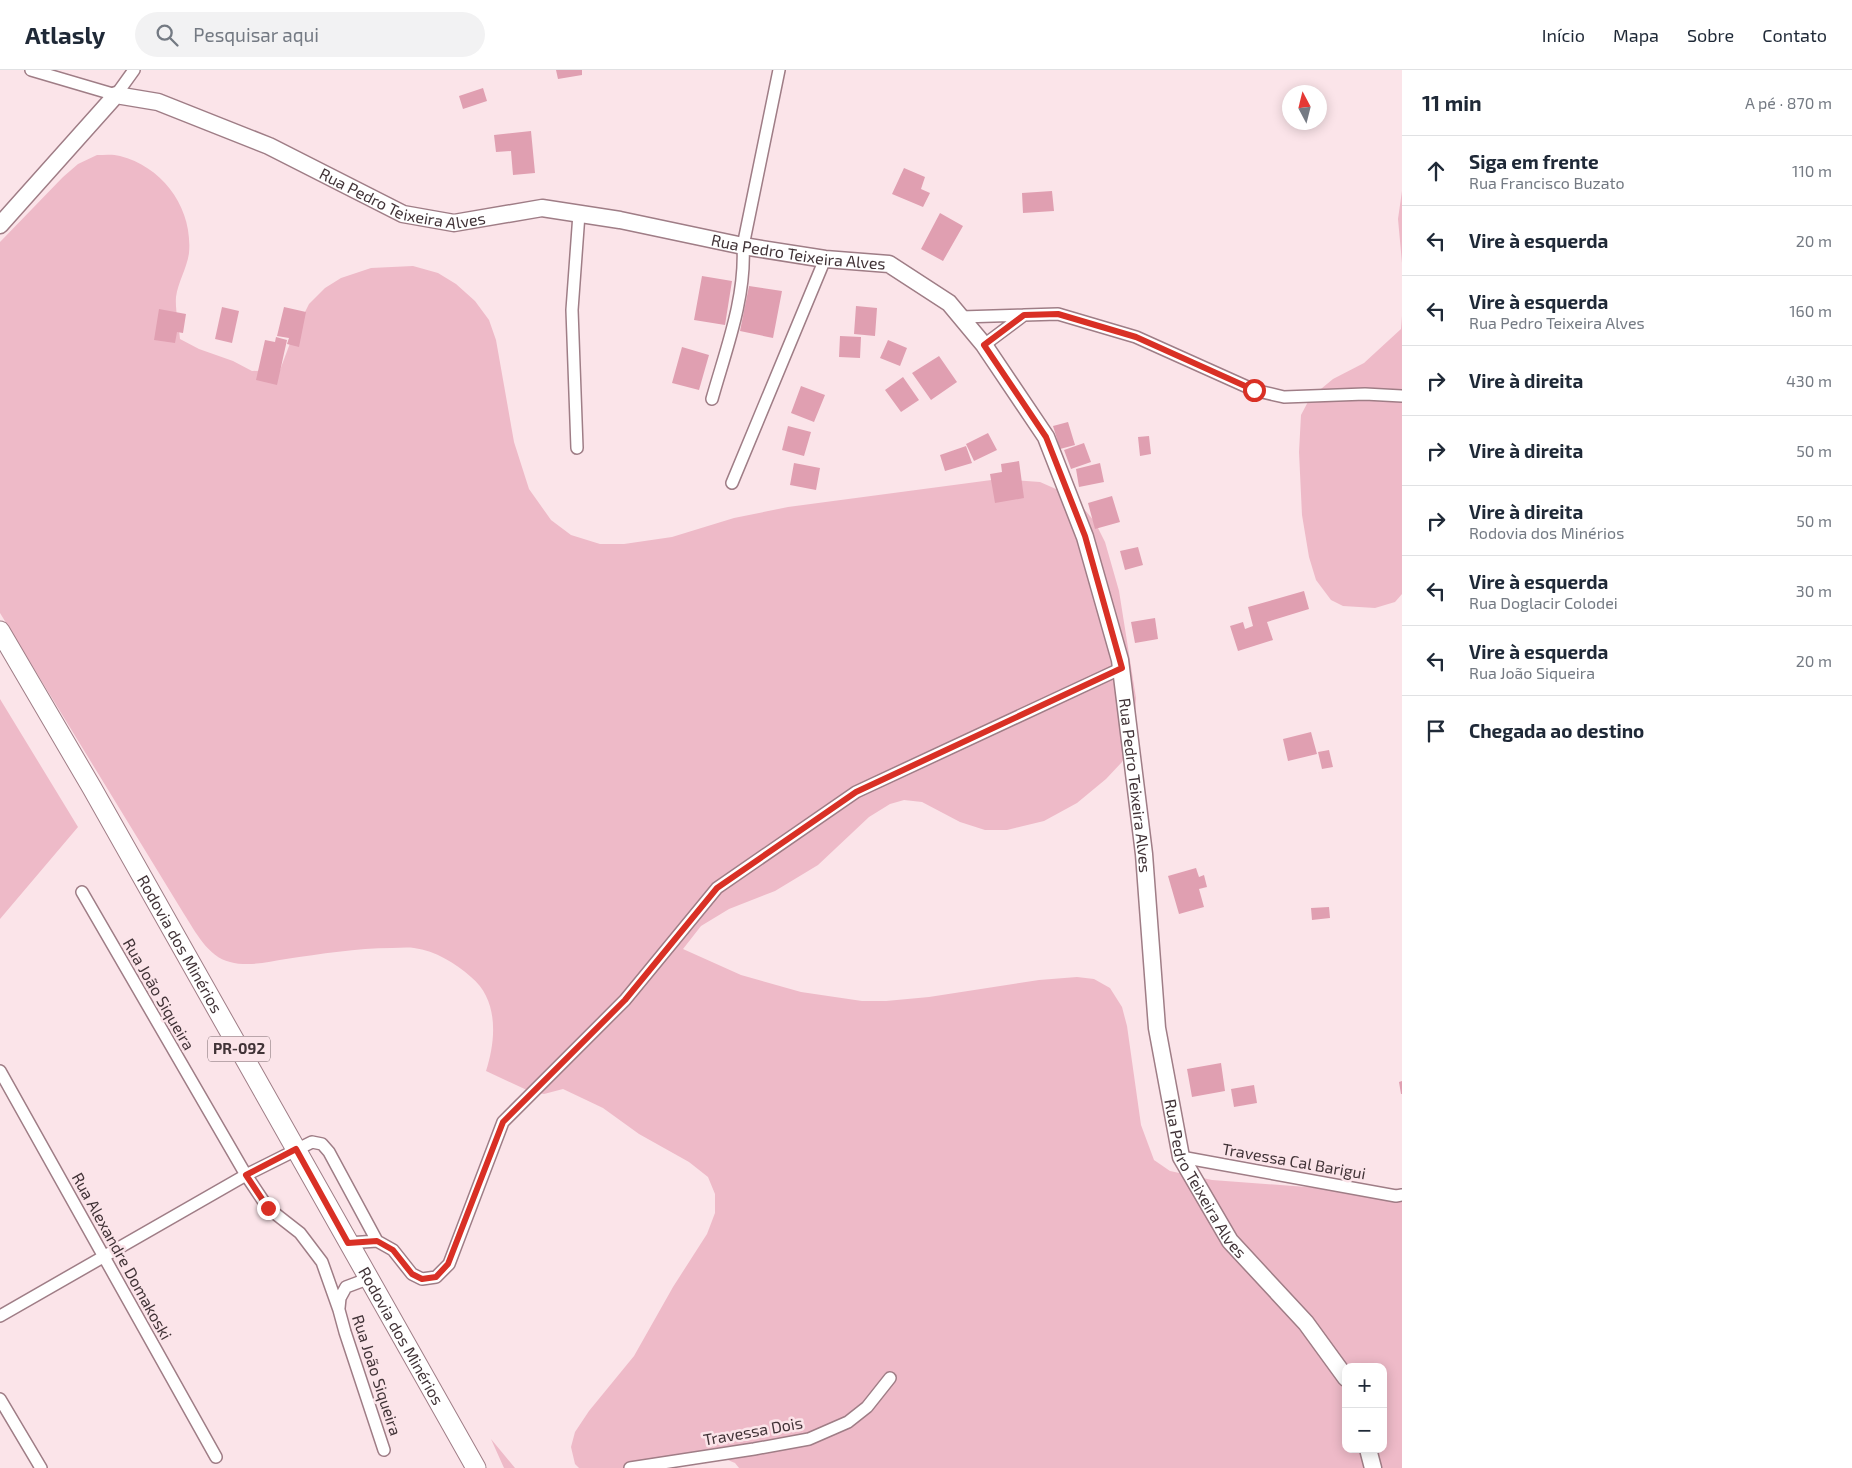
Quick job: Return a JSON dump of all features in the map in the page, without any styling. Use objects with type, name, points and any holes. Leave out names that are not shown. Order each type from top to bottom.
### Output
[{"type":"main road","name":"Rodovia dos Minérios","points":[[0,631],[92,788],[476,1468]]},
{"type":"street","name":"Rua Pedro Teixeira Alves","points":[[31,70],[116,94],[158,102],[269,146],[403,214],[454,223],[542,208],[620,220],[743,246],[825,259],[889,264],[949,303],[984,345],[1046,437],[1085,536],[1122,668],[1144,854],[1157,1028],[1181,1156],[1230,1240],[1306,1322],[1342,1372]]},
{"type":"street","points":[[0,225],[116,94],[134,70]]},
{"type":"street","points":[[712,398],[734,324],[744,268],[743,246],[779,70]]},
{"type":"street","points":[[576,448],[572,310],[579,214]]},
{"type":"street","points":[[732,483],[825,259]]},
{"type":"street","points":[[961,317],[1058,314],[1136,337],[1254,390],[1284,397],[1365,394],[1402,396]]},
{"type":"street","points":[[984,345],[1024,315]]},
{"type":"street","points":[[0,1316],[246,1175],[312,1142],[322,1144],[330,1152],[377,1241],[393,1250],[412,1274],[422,1279],[436,1277],[448,1264],[503,1122],[625,1000],[717,888],[856,792],[1122,668]]},
{"type":"street","name":"Rua João Siqueira","points":[[82,892],[246,1175],[268,1208],[300,1233],[322,1262],[384,1450]]},
{"type":"street","name":"Rua Alexandre Domakoski","points":[[0,1071],[216,1457]]},
{"type":"street","name":"Travessa Cal Barigui","points":[[1181,1156],[1396,1196],[1402,1195]]},
{"type":"street","points":[[348,1243],[377,1241]]},
{"type":"street","name":"Rua João Siqueira","points":[[339,1310],[340,1298],[346,1287],[370,1278]]},
{"type":"street","name":"Travessa Dois","points":[[630,1468],[809,1439],[848,1422],[867,1407],[890,1378]]},
{"type":"street","points":[[0,1399],[41,1468]]},
{"type":"street","points":[[1369,1453],[1373,1468]]},
{"type":"shaded area","points":[[97,155],[111,155],[135,161],[149,169],[162,180],[180,205],[186,220],[189,236],[188,259],[176,297],[180,339],[252,371],[280,370],[292,338],[309,304],[325,288],[341,278],[371,268],[413,266],[438,273],[456,284],[475,301],[489,320],[496,340],[514,442],[529,489],[551,520],[571,535],[600,544],[624,544],[672,537],[734,518],[788,507],[999,479],[1040,482],[1065,493],[1079,503],[1095,522],[1105,542],[1119,591],[1136,698],[1134,740],[1122,762],[1106,779],[1077,803],[1044,821],[1007,830],[985,830],[960,822],[922,802],[904,800],[890,804],[869,817],[818,865],[775,891],[729,909],[701,926],[683,949],[741,975],[801,992],[862,1001],[929,997],[1039,980],[1077,977],[1094,979],[1110,988],[1122,1007],[1127,1026],[1141,1125],[1154,1160],[1170,1171],[1212,1180],[1402,1194],[1402,1468],[739,1468],[735,1463],[723,1458],[648,1468],[579,1468],[575,1464],[571,1447],[575,1432],[589,1411],[634,1356],[673,1287],[707,1234],[715,1213],[715,1194],[708,1177],[689,1162],[639,1134],[603,1108],[563,1089],[544,1094],[529,1091],[486,1071],[493,1034],[491,1009],[487,997],[480,986],[452,962],[414,948],[379,948],[244,964],[230,962],[215,955],[193,928],[0,613],[0,242],[78,164]]},
{"type":"shaded area","points":[[1402,191],[1402,263],[1398,219]]},
{"type":"shaded area","points":[[1402,316],[1402,594],[1395,602],[1375,608],[1343,606],[1331,600],[1316,580],[1309,557],[1302,515],[1299,452],[1301,415],[1310,398],[1333,379],[1364,363],[1401,329]]},
{"type":"shaded area","points":[[0,699],[78,827],[0,919]]},
{"type":"shaded area","points":[[491,1439],[515,1468],[504,1468]]},
{"type":"building","points":[[556,70],[582,70],[582,75],[558,79]]},
{"type":"building","points":[[483,88],[487,101],[463,109],[459,96]]},
{"type":"building","points":[[531,131],[535,173],[513,175],[511,151],[496,152],[494,135]]},
{"type":"building","points":[[904,168],[925,177],[921,189],[930,193],[923,207],[892,194]]},
{"type":"building","points":[[1052,191],[1054,211],[1023,213],[1022,193]]},
{"type":"building","points":[[940,213],[963,226],[943,261],[921,249]]},
{"type":"building","points":[[702,276],[732,281],[725,325],[694,320]]},
{"type":"building","points":[[749,286],[782,291],[773,338],[740,331]]},
{"type":"building","points":[[856,306],[877,308],[875,336],[854,334]]},
{"type":"building","points":[[222,307],[239,311],[232,343],[215,339]]},
{"type":"building","points":[[284,307],[306,312],[299,347],[287,344],[289,338],[277,336]]},
{"type":"building","points":[[159,309],[186,314],[183,333],[177,332],[175,343],[154,340]]},
{"type":"building","points":[[840,336],[861,337],[860,358],[839,357]]},
{"type":"building","points":[[276,337],[287,340],[277,385],[256,380],[265,340],[275,342]]},
{"type":"building","points":[[888,340],[907,348],[900,366],[880,358]]},
{"type":"building","points":[[682,347],[709,355],[699,390],[672,383]]},
{"type":"building","points":[[939,356],[957,382],[931,400],[912,373]]},
{"type":"building","points":[[903,377],[919,400],[901,412],[885,390]]},
{"type":"building","points":[[801,386],[825,395],[814,422],[791,413]]},
{"type":"building","points":[[1068,422],[1075,445],[1060,449],[1053,426]]},
{"type":"building","points":[[788,426],[811,432],[804,456],[782,450]]},
{"type":"building","points":[[988,433],[997,450],[974,461],[966,444]]},
{"type":"building","points":[[1149,436],[1151,454],[1140,456],[1138,437]]},
{"type":"building","points":[[1084,443],[1091,462],[1071,469],[1064,450]]},
{"type":"building","points":[[966,446],[972,463],[945,471],[940,455]]},
{"type":"building","points":[[1019,461],[1024,498],[995,503],[990,474],[1002,472],[1001,464]]},
{"type":"building","points":[[794,463],[820,468],[816,490],[790,485]]},
{"type":"building","points":[[1100,463],[1104,482],[1079,487],[1076,469]]},
{"type":"building","points":[[1112,496],[1120,522],[1095,529],[1088,503]]},
{"type":"building","points":[[1138,547],[1143,565],[1125,570],[1120,551]]},
{"type":"building","points":[[1304,591],[1309,609],[1267,622],[1273,640],[1238,651],[1230,626],[1243,622],[1245,629],[1253,626],[1248,607]]},
{"type":"building","points":[[1155,618],[1158,639],[1135,643],[1131,622]]},
{"type":"building","points":[[1311,732],[1317,754],[1288,761],[1283,739]]},
{"type":"building","points":[[1329,750],[1333,767],[1322,769],[1318,752]]},
{"type":"building","points":[[1196,868],[1199,877],[1204,875],[1207,887],[1199,889],[1204,907],[1179,914],[1168,876]]},
{"type":"building","points":[[1329,907],[1330,918],[1312,920],[1311,908]]},
{"type":"building","points":[[1221,1063],[1225,1091],[1192,1097],[1187,1069]]},
{"type":"building","points":[[1402,1081],[1402,1094],[1401,1094],[1399,1082]]},
{"type":"building","points":[[1254,1085],[1257,1103],[1234,1107],[1231,1089]]},
{"type":"route","points":[[268,1208],[246,1175],[296,1149],[348,1243],[377,1241],[393,1250],[412,1274],[422,1279],[436,1277],[448,1264],[503,1122],[625,1000],[717,888],[856,792],[1122,668],[1085,536],[1046,437],[984,345],[1024,315],[1058,314],[1136,337],[1254,390]]}]
